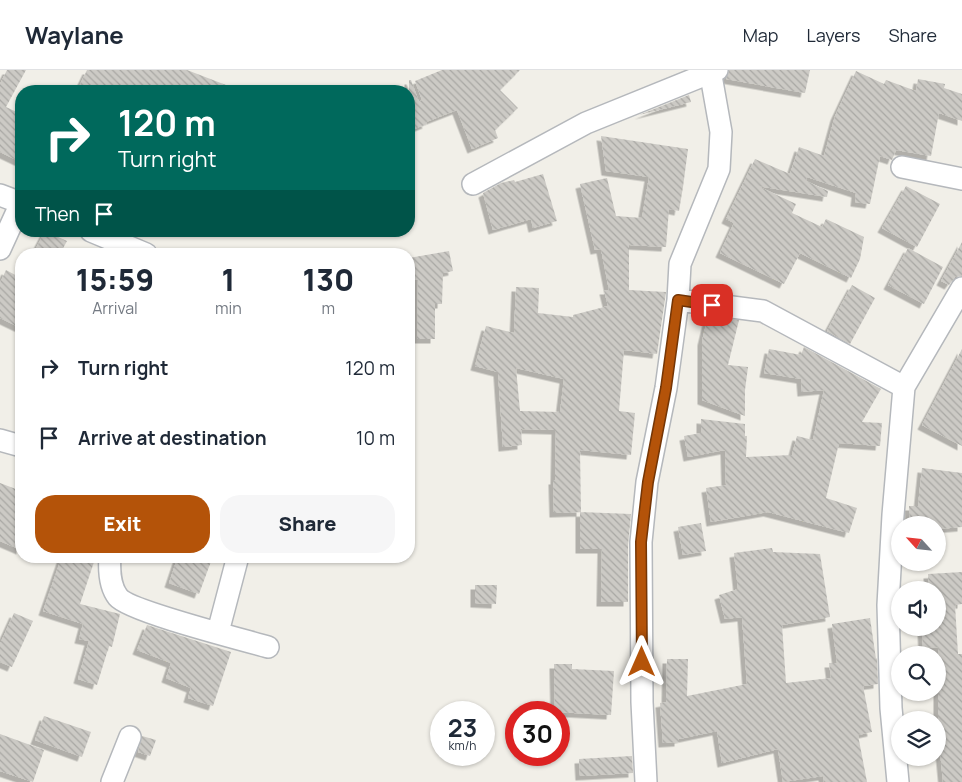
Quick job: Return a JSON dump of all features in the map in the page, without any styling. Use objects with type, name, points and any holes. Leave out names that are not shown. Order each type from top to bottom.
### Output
[{"type":"street","points":[[473,184],[586,123],[712,71],[721,132],[719,169],[680,264],[678,300],[666,388],[648,482],[641,542],[642,702],[646,782]]},
{"type":"street","points":[[902,167],[962,179]]},
{"type":"street","points":[[0,195],[15,201]]},
{"type":"street","points":[[0,249],[15,216]]},
{"type":"street","points":[[105,237],[132,248]]},
{"type":"street","points":[[898,782],[891,708],[888,605],[893,514],[904,388],[962,288]]},
{"type":"street","points":[[678,300],[763,311],[904,388]]},
{"type":"street","points":[[0,440],[15,444]]},
{"type":"street","points":[[110,563],[109,574],[118,598],[139,609],[268,647]]},
{"type":"street","points":[[218,632],[236,563]]},
{"type":"street","points":[[112,782],[130,737]]},
{"type":"building","points":[[7,70],[26,70],[18,85],[15,85],[15,90],[6,107],[15,111],[15,159],[0,152],[0,84]]},
{"type":"building","points":[[87,70],[187,70],[226,85],[80,85]]},
{"type":"building","points":[[442,70],[520,70],[500,90],[518,108],[495,130],[498,138],[472,149],[457,110],[426,122],[427,124],[415,129],[415,91],[419,102],[422,100],[415,81]]},
{"type":"building","points":[[729,70],[810,70],[805,93],[726,79]]},
{"type":"building","points":[[856,71],[884,84],[886,80],[916,91],[918,79],[945,84],[944,88],[962,94],[962,121],[939,113],[931,156],[896,150],[892,160],[880,156],[870,204],[855,202],[856,193],[807,177],[806,181],[828,191],[827,197],[758,186],[796,204],[792,213],[822,227],[826,219],[864,237],[860,259],[851,278],[800,253],[784,284],[720,253],[734,223],[726,219],[755,159],[790,174],[799,147],[824,156],[835,116]]},
{"type":"building","points":[[689,95],[691,102],[639,115]]},
{"type":"building","points":[[601,136],[688,149],[679,211],[669,209],[666,247],[629,245],[629,290],[666,292],[657,354],[624,350],[619,411],[635,413],[631,455],[580,450],[581,512],[554,513],[553,480],[555,480],[556,430],[521,429],[522,445],[503,447],[498,372],[475,366],[486,326],[514,333],[516,287],[539,288],[538,313],[573,317],[573,315],[608,306],[604,290],[609,290],[601,249],[595,250],[580,184],[607,178],[616,216],[642,218],[649,177],[606,171]],"holes":[[[516,368],[564,379],[560,412],[520,411]]]},
{"type":"building","points":[[543,174],[557,221],[533,228],[531,219],[493,230],[483,193],[501,183],[514,180],[515,182]]},
{"type":"building","points":[[906,186],[940,204],[917,247],[882,228]]},
{"type":"building","points":[[42,237],[58,237],[67,241],[63,248],[36,248]]},
{"type":"building","points":[[962,242],[962,276],[955,277],[949,285],[941,281]]},
{"type":"building","points":[[908,248],[943,267],[924,304],[888,285]]},
{"type":"building","points":[[449,251],[453,271],[443,273],[442,304],[435,304],[435,339],[417,339],[418,280],[415,280],[415,257]]},
{"type":"building","points":[[6,270],[15,275],[15,325],[0,318],[0,283]]},
{"type":"building","points":[[852,285],[875,298],[850,344],[827,331]]},
{"type":"building","points":[[708,316],[739,320],[728,365],[748,367],[745,390],[745,416],[702,400],[702,341]]},
{"type":"building","points":[[804,347],[881,389],[862,422],[882,423],[880,446],[839,443],[826,498],[857,508],[849,533],[768,512],[711,522],[706,488],[726,485],[725,450],[688,457],[684,436],[701,433],[701,419],[745,424],[745,436],[747,436],[746,457],[792,455],[797,436],[813,440],[824,390],[802,392],[801,379],[764,373],[769,349],[801,355]]},
{"type":"building","points":[[962,349],[962,446],[922,425]]},
{"type":"building","points":[[922,468],[962,473],[962,527],[946,528],[946,516],[910,516],[909,506],[918,506]]},
{"type":"building","points":[[0,483],[15,489],[15,547],[0,541]]},
{"type":"building","points":[[580,512],[631,514],[628,545],[628,602],[601,602],[602,549],[580,549]]},
{"type":"building","points":[[701,523],[706,551],[683,555],[678,527]]},
{"type":"building","points":[[772,548],[773,552],[820,554],[830,617],[782,625],[786,683],[831,678],[829,663],[837,663],[832,624],[870,618],[877,658],[878,684],[863,686],[872,732],[858,735],[867,782],[824,782],[823,776],[783,782],[778,749],[722,763],[717,731],[679,739],[679,742],[663,743],[660,703],[666,702],[667,659],[688,659],[687,696],[747,684],[742,617],[725,619],[719,595],[738,589],[734,553]]},
{"type":"building","points":[[60,563],[94,563],[80,604],[120,614],[112,647],[109,646],[97,685],[78,679],[89,641],[79,639],[83,624],[43,611]]},
{"type":"building","points":[[176,563],[210,563],[199,594],[169,583]]},
{"type":"building","points":[[962,572],[962,604],[955,605],[958,654],[962,654],[962,782],[943,782],[941,766],[946,766],[946,711],[938,711],[938,701],[946,701],[946,646],[923,646],[922,636],[946,636],[946,581],[928,581],[928,574]]},
{"type":"building","points":[[475,585],[497,585],[496,604],[475,603]]},
{"type":"building","points":[[14,613],[33,621],[12,667],[0,662],[0,644]]},
{"type":"building","points":[[147,625],[231,652],[213,706],[188,698],[191,688],[166,678],[171,663],[137,650]]},
{"type":"building","points":[[554,664],[572,664],[572,669],[614,671],[611,715],[570,713],[570,701],[555,701]]},
{"type":"building","points":[[44,716],[91,732],[82,757],[35,740]]},
{"type":"building","points":[[0,734],[44,750],[33,782],[0,771]]},
{"type":"building","points":[[142,736],[156,740],[150,756],[138,752]]},
{"type":"building","points":[[632,756],[633,773],[580,776],[579,759]]},
{"type":"route","points":[[642,662],[641,542],[648,482],[666,388],[678,300],[712,305]]}]
